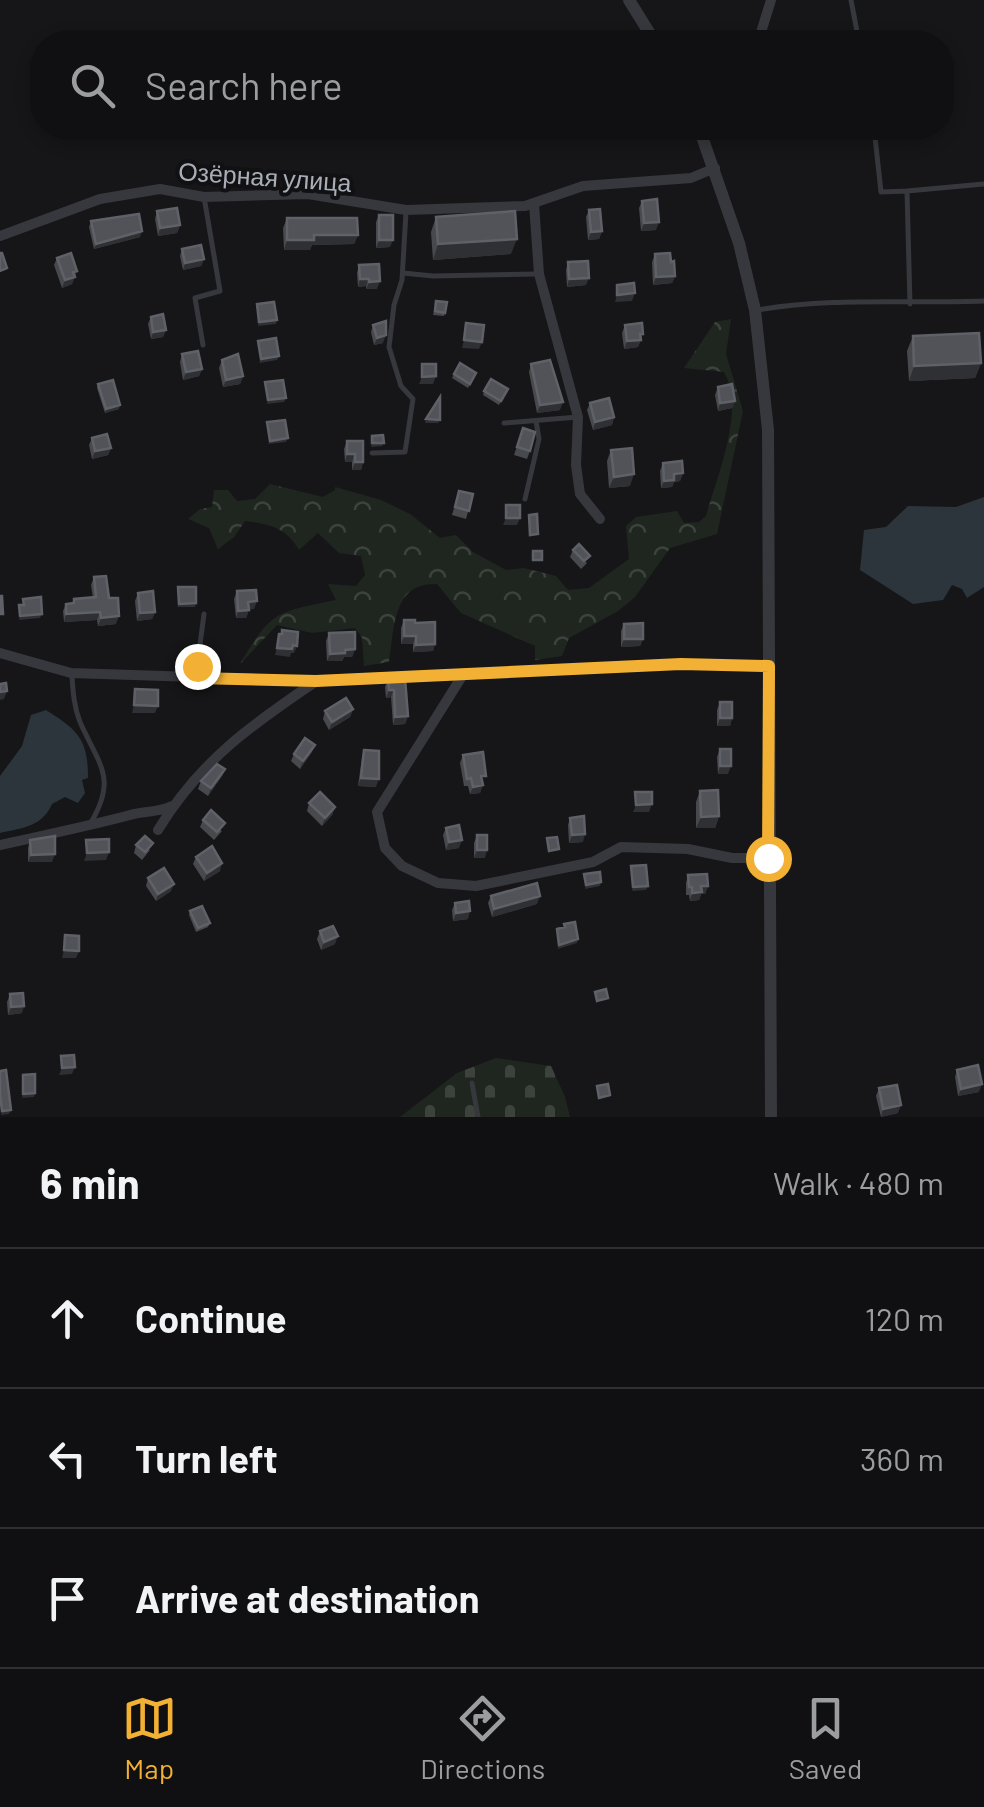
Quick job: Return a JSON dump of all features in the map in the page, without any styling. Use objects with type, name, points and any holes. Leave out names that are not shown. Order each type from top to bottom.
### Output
[{"type":"street","points":[[629,0],[648,30]]},
{"type":"street","points":[[762,30],[771,0]]},
{"type":"street","points":[[704,140],[739,243],[754,310],[768,430],[770,1117]]},
{"type":"street","name":"Озёрная улица","points":[[0,236],[100,199],[160,189],[204,197],[308,194],[406,210],[534,204],[582,186],[691,178],[715,168]]},
{"type":"street","points":[[534,204],[539,274],[578,417],[576,464],[580,494],[600,519]]},
{"type":"street","points":[[0,653],[71,673],[316,681],[681,664],[769,666]]},
{"type":"street","points":[[464,674],[377,812],[386,848],[402,866],[438,883],[476,886],[593,862],[621,847],[688,849],[732,858],[768,858]]},
{"type":"street","points":[[158,830],[172,806],[221,750],[316,681]]},
{"type":"street","points":[[0,845],[88,828],[140,812],[156,813],[172,806]]},
{"type":"lane","points":[[851,0],[857,30]]},
{"type":"lane","points":[[875,140],[881,192],[984,184]]},
{"type":"lane","points":[[907,191],[910,304]]},
{"type":"lane","points":[[203,345],[196,298],[220,291],[204,197]]},
{"type":"lane","points":[[372,452],[405,452],[413,399],[401,386],[389,347],[403,272],[406,210]]},
{"type":"lane","points":[[403,272],[433,276],[539,274]]},
{"type":"lane","points":[[754,310],[790,303],[984,301]]},
{"type":"lane","points":[[504,424],[578,417]]},
{"type":"lane","points":[[525,499],[539,439],[536,420]]},
{"type":"lane","points":[[196,678],[204,614]]},
{"type":"lane","points":[[71,673],[80,723],[104,774],[104,800],[88,828]]},
{"type":"lane","points":[[472,1083],[478,1117]]},
{"type":"green space","points":[[731,319],[726,354],[743,411],[717,534],[670,548],[635,597],[569,638],[562,656],[535,660],[535,646],[461,613],[437,584],[422,585],[404,599],[395,622],[389,662],[364,666],[362,638],[355,628],[312,633],[277,625],[240,664],[260,633],[277,617],[336,600],[328,584],[356,586],[365,575],[361,556],[339,553],[318,533],[299,550],[276,528],[245,521],[234,537],[218,549],[209,528],[188,519],[200,509],[212,507],[214,490],[228,490],[237,501],[255,499],[270,484],[323,497],[335,487],[381,500],[410,514],[440,538],[456,535],[473,552],[506,570],[524,568],[556,576],[568,590],[589,588],[629,559],[626,526],[636,517],[677,511],[684,523],[699,522],[706,516],[731,423],[730,387],[724,372],[684,368],[715,322]]},
{"type":"green space","points":[[496,1058],[551,1066],[570,1117],[400,1117],[457,1073]]},
{"type":"shaded area","points":[[984,497],[984,587],[967,598],[962,589],[952,585],[943,600],[913,604],[860,570],[864,530],[886,527],[908,506],[956,507]]},
{"type":"shaded area","points":[[46,710],[73,730],[83,745],[88,765],[88,778],[82,780],[85,793],[78,803],[65,797],[52,804],[37,822],[0,833],[0,776],[22,746],[31,715]]},
{"type":"building","points":[[657,199],[659,222],[644,223],[642,201]]},
{"type":"building","points":[[177,208],[180,225],[160,228],[157,211]]},
{"type":"building","points":[[600,209],[602,231],[591,232],[589,210]]},
{"type":"building","points":[[515,211],[517,239],[438,244],[436,217]]},
{"type":"building","points":[[139,214],[142,231],[96,244],[91,221]]},
{"type":"building","points":[[379,215],[393,215],[393,240],[379,240]]},
{"type":"building","points":[[287,218],[357,218],[358,235],[314,235],[314,240],[287,240]]},
{"type":"building","points":[[201,245],[204,259],[185,263],[182,249]]},
{"type":"building","points":[[0,253],[7,268],[0,271]]},
{"type":"building","points":[[71,253],[77,271],[73,272],[75,277],[65,280],[57,258]]},
{"type":"building","points":[[670,253],[675,276],[656,277],[655,254]]},
{"type":"building","points":[[588,261],[589,278],[569,279],[568,262]]},
{"type":"building","points":[[379,264],[380,281],[360,279],[359,265]]},
{"type":"building","points":[[634,283],[635,293],[617,295],[617,285]]},
{"type":"building","points":[[436,301],[447,302],[445,313],[435,311]]},
{"type":"building","points":[[274,302],[277,320],[259,322],[257,304]]},
{"type":"building","points":[[163,314],[166,330],[153,332],[151,317]]},
{"type":"building","points":[[386,321],[386,335],[377,338],[373,325]]},
{"type":"building","points":[[466,323],[484,325],[482,342],[464,340]]},
{"type":"building","points":[[642,323],[641,340],[627,341],[625,325]]},
{"type":"building","points":[[979,333],[981,363],[914,366],[913,336]]},
{"type":"building","points":[[276,338],[279,356],[261,359],[258,341]]},
{"type":"building","points":[[198,351],[202,369],[186,372],[182,354]]},
{"type":"building","points":[[238,354],[243,376],[226,380],[222,360]]},
{"type":"building","points":[[550,360],[563,402],[540,405],[531,364]]},
{"type":"building","points":[[460,363],[476,373],[470,384],[454,374]]},
{"type":"building","points":[[422,364],[436,364],[436,376],[422,377]]},
{"type":"building","points":[[491,379],[508,389],[501,401],[484,391]]},
{"type":"building","points":[[113,380],[120,405],[106,409],[98,384]]},
{"type":"building","points":[[283,380],[286,398],[268,400],[265,382]]},
{"type":"building","points":[[732,384],[735,401],[720,403],[718,387]]},
{"type":"building","points":[[440,397],[440,420],[426,419]]},
{"type":"building","points":[[609,398],[614,417],[595,422],[590,403]]},
{"type":"building","points":[[285,420],[288,438],[270,441],[267,422]]},
{"type":"building","points":[[523,428],[535,432],[530,451],[517,447]]},
{"type":"building","points":[[107,434],[111,448],[95,451],[92,438]]},
{"type":"building","points":[[383,435],[384,443],[372,443],[372,436]]},
{"type":"building","points":[[347,441],[363,441],[363,462],[355,462],[355,454],[347,454]]},
{"type":"building","points":[[632,448],[634,474],[614,477],[611,450]]},
{"type":"building","points":[[682,461],[683,473],[664,481],[663,463]]},
{"type":"building","points":[[459,491],[473,494],[469,511],[455,507]]},
{"type":"building","points":[[506,505],[520,505],[520,518],[506,518]]},
{"type":"building","points":[[537,514],[538,534],[530,535],[529,515]]},
{"type":"building","points":[[579,544],[590,556],[584,561],[573,550]]},
{"type":"building","points":[[533,551],[542,551],[542,560],[533,560]]},
{"type":"building","points":[[106,576],[109,598],[118,598],[119,616],[101,618],[100,612],[66,614],[66,604],[74,603],[74,599],[96,597],[94,577]]},
{"type":"building","points":[[178,587],[196,587],[196,603],[179,604]]},
{"type":"building","points":[[256,590],[257,601],[248,602],[249,610],[238,611],[237,591]]},
{"type":"building","points":[[153,591],[155,612],[140,613],[138,593]]},
{"type":"building","points":[[41,597],[42,614],[20,616],[23,599]]},
{"type":"building","points":[[404,620],[435,622],[435,644],[416,645],[416,636],[404,636]]},
{"type":"building","points":[[643,623],[643,639],[624,639],[624,624]]},
{"type":"building","points":[[282,630],[298,632],[297,646],[277,648]]},
{"type":"building","points":[[355,632],[355,649],[330,654],[329,633]]},
{"type":"building","points":[[405,678],[408,716],[395,717],[394,690],[389,690],[388,679]]},
{"type":"building","points":[[135,689],[158,690],[158,706],[134,705]]},
{"type":"building","points":[[346,698],[353,709],[332,722],[325,711]]},
{"type":"building","points":[[720,702],[732,702],[732,718],[720,718]]},
{"type":"building","points":[[305,738],[315,745],[303,761],[294,754]]},
{"type":"building","points":[[720,749],[731,749],[731,766],[720,766]]},
{"type":"building","points":[[364,750],[379,751],[379,779],[361,778]]},
{"type":"building","points":[[483,752],[486,776],[481,776],[483,785],[473,787],[471,778],[467,779],[463,755]]},
{"type":"building","points":[[217,764],[225,769],[211,788],[201,781]]},
{"type":"building","points":[[718,790],[719,816],[701,817],[700,791]]},
{"type":"building","points":[[320,792],[335,807],[325,818],[309,803]]},
{"type":"building","points":[[635,792],[652,792],[652,804],[636,805]]},
{"type":"building","points":[[211,810],[225,823],[217,832],[203,820]]},
{"type":"building","points":[[584,816],[585,834],[572,835],[570,818]]},
{"type":"building","points":[[459,825],[462,840],[449,842],[446,828]]},
{"type":"building","points":[[477,835],[487,835],[487,850],[477,850]]},
{"type":"building","points":[[55,836],[55,854],[31,855],[30,840]]},
{"type":"building","points":[[145,836],[153,843],[145,852],[136,845]]},
{"type":"building","points":[[557,837],[559,849],[549,851],[547,838]]},
{"type":"building","points":[[109,839],[109,852],[87,853],[86,840]]},
{"type":"building","points":[[212,846],[222,863],[207,873],[196,857]]},
{"type":"building","points":[[646,865],[648,886],[633,887],[631,866]]},
{"type":"building","points":[[164,868],[174,884],[158,894],[148,878]]},
{"type":"building","points":[[600,872],[601,882],[586,885],[584,874]]},
{"type":"building","points":[[707,874],[708,886],[701,886],[702,892],[692,893],[688,875]]},
{"type":"building","points":[[537,883],[540,896],[494,909],[491,896]]},
{"type":"building","points":[[469,901],[470,911],[456,913],[455,903]]},
{"type":"building","points":[[202,906],[210,923],[198,928],[190,911]]},
{"type":"building","points":[[575,922],[578,939],[559,945],[557,929]]},
{"type":"building","points":[[333,926],[338,936],[324,942],[320,931]]},
{"type":"building","points":[[65,935],[79,936],[79,951],[64,950]]},
{"type":"building","points":[[606,989],[608,998],[597,1001],[595,992]]},
{"type":"building","points":[[23,993],[24,1006],[11,1007],[10,994]]},
{"type":"building","points":[[74,1055],[75,1067],[62,1068],[61,1056]]},
{"type":"building","points":[[978,1065],[982,1084],[961,1089],[957,1070]]},
{"type":"building","points":[[6,1070],[11,1110],[2,1111],[0,1071]]},
{"type":"building","points":[[35,1074],[35,1093],[23,1094],[23,1075]]},
{"type":"building","points":[[608,1084],[610,1095],[599,1098],[597,1086]]},
{"type":"building","points":[[897,1085],[901,1105],[883,1109],[879,1088]]},
{"type":"route","points":[[197,666],[196,678],[316,681],[681,664],[769,666],[768,858]]}]
